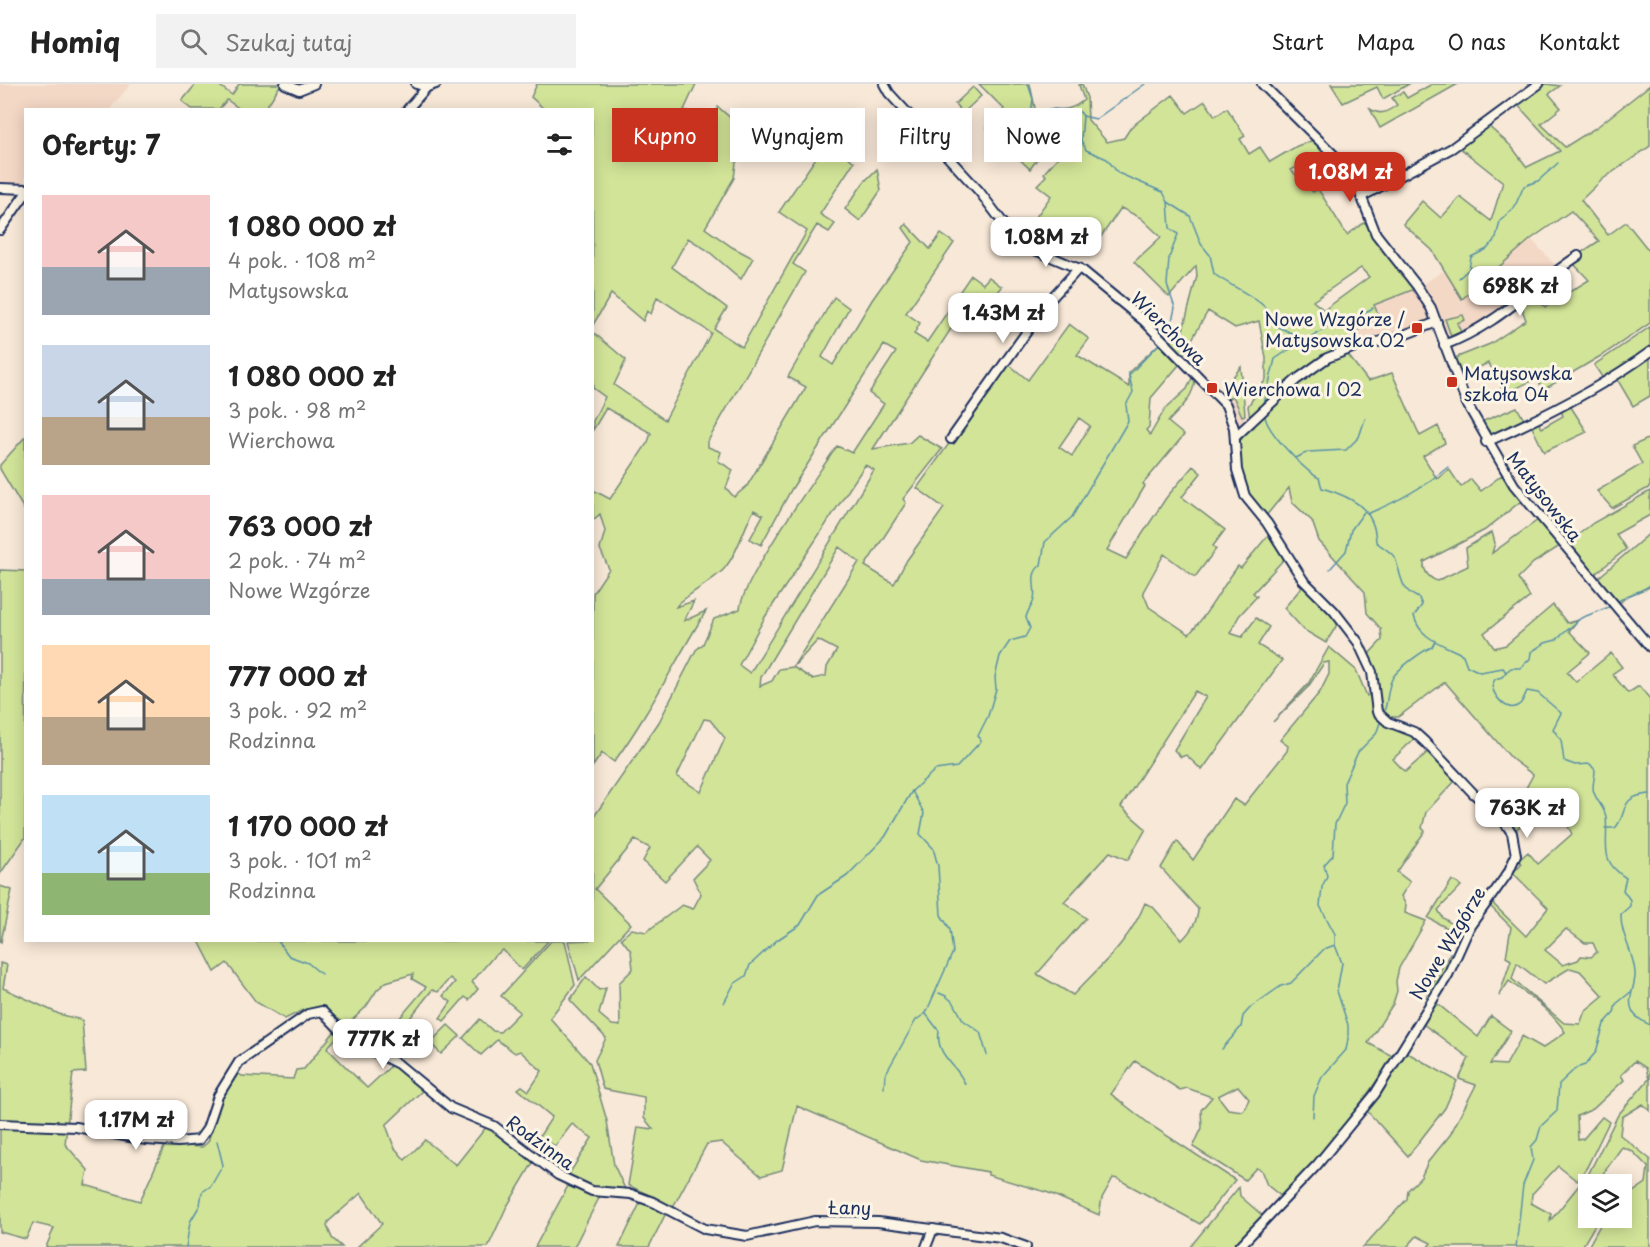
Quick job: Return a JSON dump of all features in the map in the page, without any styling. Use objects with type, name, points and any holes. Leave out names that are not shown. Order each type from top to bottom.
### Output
[{"type":"street","points":[[285,84],[299,90],[314,84]]},
{"type":"street","points":[[416,84],[427,87]]},
{"type":"street","points":[[409,108],[427,87],[436,84]]},
{"type":"street","name":"Wierchowa","points":[[884,84],[889,93],[979,191],[1013,236],[1035,250],[1078,268],[1144,321],[1182,363],[1216,393],[1226,405],[1235,437]]},
{"type":"street","name":"Matysowska","points":[[1262,84],[1340,160],[1354,180],[1376,234],[1424,296],[1437,322],[1467,404],[1486,442],[1514,484],[1650,647]]},
{"type":"street","points":[[1361,197],[1452,148],[1539,84]]},
{"type":"street","points":[[0,188],[24,189]]},
{"type":"street","points":[[0,230],[24,197]]},
{"type":"street","points":[[1444,345],[1484,328],[1528,296],[1554,271],[1578,256]]},
{"type":"street","points":[[951,440],[1047,303],[1078,268]]},
{"type":"street","points":[[1235,437],[1296,380],[1327,358],[1355,347],[1396,338],[1437,322]]},
{"type":"street","points":[[1486,442],[1553,412],[1606,382],[1650,352]]},
{"type":"street","name":"Nowe Wzgórze","points":[[1235,437],[1237,470],[1245,496],[1267,523],[1303,580],[1334,611],[1363,650],[1372,672],[1377,711],[1381,717],[1414,732],[1501,817],[1512,833],[1516,855],[1508,873],[1470,926],[1448,975],[1375,1094],[1317,1165],[1239,1247]]},
{"type":"street","name":"Rodzinna","points":[[0,1124],[76,1127],[146,1140],[178,1142],[199,1140],[205,1134],[218,1096],[239,1062],[308,1014],[322,1011],[349,1039],[398,1064],[451,1108],[494,1126],[558,1175],[592,1191],[627,1194]]},
{"type":"street","name":"Łany","points":[[627,1194],[653,1202],[705,1229],[720,1233],[747,1236],[804,1223],[878,1222],[1001,1238],[1026,1247]]},
{"type":"street","points":[[926,1247],[933,1229]]},
{"type":"shaded area","points":[[0,84],[131,84],[111,108],[24,108],[24,184],[0,182]]},
{"type":"shaded area","points":[[1531,239],[1557,267],[1505,310],[1448,342],[1441,318],[1423,284],[1443,271],[1454,283],[1461,298]]},
{"type":"shaded area","points":[[1415,289],[1430,320],[1402,334],[1388,338],[1386,334],[1358,339],[1354,332],[1380,318],[1374,306]]},
{"type":"shaded area","points":[[1232,396],[1242,415],[1245,415],[1246,426],[1240,430],[1237,429],[1225,400]]},
{"type":"green space","points":[[196,84],[217,84],[232,95],[239,84],[281,84],[266,108],[239,108],[227,100],[220,108],[191,108],[182,101]]},
{"type":"green space","points":[[537,84],[696,84],[685,108],[612,108],[612,162],[718,162],[718,107],[730,118],[730,162],[737,162],[734,178],[705,228],[732,247],[753,258],[741,279],[707,250],[688,238],[672,267],[727,308],[714,329],[742,347],[807,231],[779,212],[813,162],[854,162],[820,214],[835,224],[829,232],[817,225],[793,264],[805,272],[708,441],[708,447],[721,452],[718,461],[733,470],[726,488],[734,497],[747,486],[806,387],[788,377],[834,297],[849,308],[822,357],[833,365],[872,300],[913,242],[903,228],[906,224],[930,249],[941,234],[954,243],[906,313],[920,323],[914,334],[927,342],[950,308],[960,315],[873,449],[909,443],[918,435],[942,449],[903,499],[906,503],[865,566],[894,584],[907,560],[944,508],[917,488],[1007,363],[1028,380],[1069,324],[1089,339],[1077,355],[1129,387],[1129,372],[1159,344],[1179,365],[1151,398],[1149,427],[1146,430],[1150,435],[1165,409],[1187,389],[1192,378],[1195,380],[1189,398],[1168,422],[1184,435],[1143,484],[1145,486],[1107,550],[1126,559],[1166,498],[1193,466],[1201,473],[1182,497],[1225,530],[1213,546],[1216,549],[1195,577],[1164,554],[1143,592],[1149,607],[1189,634],[1238,566],[1241,568],[1270,533],[1285,558],[1253,593],[1257,596],[1239,616],[1230,633],[1242,637],[1256,618],[1269,627],[1258,645],[1282,660],[1202,770],[1186,755],[1181,757],[1174,750],[1206,697],[1195,691],[1121,807],[1146,829],[1128,860],[1110,852],[1064,902],[1086,918],[1037,974],[1073,995],[1123,941],[1139,917],[1145,903],[1153,907],[1182,940],[1195,922],[1198,909],[1161,868],[1177,841],[1193,860],[1234,799],[1244,805],[1287,751],[1288,746],[1280,740],[1320,692],[1329,674],[1329,662],[1324,663],[1308,687],[1273,722],[1308,684],[1329,647],[1356,670],[1367,696],[1379,686],[1368,655],[1382,640],[1381,629],[1367,613],[1365,592],[1319,541],[1312,521],[1292,502],[1289,488],[1265,517],[1247,491],[1241,474],[1238,443],[1251,427],[1248,406],[1266,379],[1266,358],[1259,321],[1235,328],[1208,311],[1182,357],[1169,344],[1183,330],[1197,276],[1196,266],[1169,297],[1134,262],[1161,237],[1141,218],[1121,208],[1093,248],[1075,236],[1058,256],[1036,248],[1021,238],[1051,196],[1037,185],[1046,176],[1044,173],[1054,162],[1082,162],[1082,108],[1070,108],[1084,100],[1079,85],[1082,84],[1087,98],[1088,120],[1107,142],[1124,138],[1131,127],[1173,95],[1187,113],[1205,101],[1215,116],[1227,108],[1245,136],[1240,139],[1249,154],[1260,147],[1270,162],[1297,146],[1314,140],[1323,154],[1291,170],[1313,192],[1318,189],[1347,235],[1365,222],[1375,239],[1415,289],[1374,305],[1380,318],[1355,332],[1358,339],[1346,344],[1348,355],[1368,381],[1392,373],[1420,436],[1438,426],[1445,443],[1423,456],[1437,479],[1449,469],[1461,487],[1471,479],[1481,491],[1502,475],[1521,501],[1485,530],[1424,562],[1429,576],[1437,581],[1468,566],[1466,548],[1492,532],[1495,543],[1492,553],[1538,520],[1560,546],[1533,563],[1518,578],[1530,597],[1484,633],[1494,648],[1506,645],[1553,605],[1567,623],[1578,620],[1569,631],[1590,653],[1567,672],[1576,682],[1611,653],[1622,667],[1612,674],[1628,693],[1639,686],[1650,699],[1650,1111],[1643,1104],[1622,1117],[1620,1135],[1650,1159],[1650,1247],[1588,1247],[1598,1228],[1632,1228],[1632,1193],[1646,1183],[1648,1167],[1632,1151],[1622,1147],[1603,1174],[1588,1174],[1618,1115],[1649,1079],[1646,1068],[1635,1061],[1621,1075],[1624,1080],[1593,1109],[1577,1116],[1578,1140],[1583,1139],[1602,1117],[1609,1122],[1587,1167],[1582,1174],[1578,1174],[1577,1181],[1558,1166],[1532,1194],[1531,1203],[1551,1214],[1550,1221],[1578,1187],[1578,1228],[1593,1228],[1582,1247],[1428,1247],[1431,1243],[1417,1236],[1407,1247],[1363,1247],[1407,1199],[1408,1190],[1421,1177],[1428,1162],[1450,1135],[1476,1085],[1459,1079],[1469,1058],[1423,1024],[1434,1001],[1478,1037],[1491,1016],[1511,1031],[1490,1064],[1506,1065],[1522,1036],[1543,1048],[1565,1032],[1547,1011],[1509,981],[1499,996],[1511,960],[1506,957],[1511,927],[1489,905],[1491,902],[1526,936],[1548,908],[1513,873],[1521,864],[1519,860],[1528,852],[1538,864],[1572,834],[1559,810],[1540,805],[1514,832],[1501,814],[1526,788],[1533,775],[1512,759],[1445,682],[1398,717],[1388,717],[1385,725],[1414,734],[1414,739],[1393,759],[1405,772],[1429,751],[1456,780],[1426,812],[1422,828],[1425,831],[1397,872],[1410,882],[1401,896],[1406,905],[1405,913],[1426,921],[1399,968],[1396,981],[1397,991],[1393,1004],[1368,1043],[1394,1057],[1338,1135],[1282,1197],[1267,1185],[1261,1170],[1256,1168],[1245,1180],[1193,1147],[1202,1128],[1201,1110],[1212,1097],[1187,1088],[1180,1090],[1135,1061],[1111,1094],[1152,1126],[1235,1180],[1200,1224],[1118,1179],[1113,1178],[1102,1198],[1099,1215],[1049,1193],[988,1175],[988,1172],[921,1160],[797,1106],[782,1170],[761,1176],[721,1142],[707,1144],[673,1207],[628,1185],[638,1127],[653,1129],[644,1118],[644,1097],[603,1089],[595,1060],[606,1038],[570,1000],[586,977],[599,990],[606,988],[599,1014],[612,1025],[620,1026],[619,983],[633,969],[631,951],[621,938],[632,929],[646,932],[682,905],[693,909],[701,894],[693,878],[710,860],[697,847],[665,881],[643,861],[650,848],[635,840],[595,889],[631,924],[579,980],[568,942],[594,942],[594,817],[659,722],[696,650],[703,644],[714,619],[740,609],[744,595],[766,553],[837,446],[852,453],[884,404],[869,393],[896,352],[884,345],[791,490],[761,545],[750,539],[763,515],[754,510],[733,556],[724,569],[676,607],[694,601],[684,621],[706,611],[614,762],[602,753],[594,765],[594,592],[609,569],[600,549],[605,531],[600,514],[594,519],[594,491],[610,499],[648,442],[651,433],[606,408],[594,428],[594,419],[605,397],[594,389],[594,333],[626,360],[614,385],[665,420],[711,333],[657,297],[651,314],[647,311],[643,321],[611,294],[594,323],[594,108],[543,108],[531,97]],"holes":[[[1361,268],[1369,277],[1324,310],[1313,301]],[[1079,418],[1090,426],[1072,456],[1059,447]],[[865,465],[874,470],[750,673],[739,665],[765,617]],[[839,547],[859,562],[793,667],[779,669],[772,681],[760,686],[761,677]],[[818,640],[837,650],[827,667],[826,676],[812,679],[793,667]],[[704,719],[710,720],[725,738],[701,792],[677,776]],[[1566,929],[1585,943],[1593,943],[1597,952],[1591,957],[1581,956],[1578,960],[1563,965],[1545,950]],[[1517,963],[1544,984],[1570,968],[1580,971],[1603,996],[1585,1011],[1580,1024],[1564,1023],[1512,979]],[[1238,1086],[1249,1099],[1243,1111],[1228,1109],[1218,1096]]]},
{"type":"green space","points":[[979,84],[1030,84],[1035,108],[1003,108]]},
{"type":"green space","points":[[1331,84],[1409,84],[1383,99],[1377,87],[1343,103]]},
{"type":"green space","points":[[1432,84],[1458,84],[1380,128],[1370,109],[1381,113],[1387,111],[1397,105],[1392,98],[1403,92],[1407,98]]},
{"type":"green space","points":[[1546,84],[1560,86],[1549,94],[1561,108],[1541,124],[1565,147],[1597,127],[1650,85],[1650,146],[1603,179],[1581,200],[1608,235],[1626,222],[1650,252],[1650,323],[1604,354],[1543,390],[1537,378],[1503,395],[1499,379],[1488,363],[1461,376],[1455,358],[1490,344],[1526,320],[1523,303],[1534,294],[1545,307],[1589,280],[1573,263],[1582,255],[1582,252],[1599,241],[1571,211],[1531,239],[1462,299],[1432,250],[1403,224],[1422,201],[1441,218],[1460,197],[1491,221],[1503,182],[1460,148],[1487,125],[1511,146],[1527,167],[1560,151],[1516,103]]},
{"type":"green space","points":[[973,87],[981,96],[968,108],[959,108],[955,104]]},
{"type":"green space","points":[[1022,162],[1035,162],[1030,169]]},
{"type":"green space","points":[[877,169],[881,190],[860,221],[845,209],[864,182]]},
{"type":"green space","points":[[1502,272],[1520,298],[1506,308],[1488,282]]},
{"type":"green space","points":[[971,275],[983,284],[989,277],[1002,287],[983,311],[958,294]]},
{"type":"green space","points":[[1014,295],[1018,299],[995,327],[993,320]]},
{"type":"green space","points":[[1463,315],[1465,320],[1457,323],[1461,332],[1451,336],[1445,319]]},
{"type":"green space","points":[[1650,327],[1650,349],[1604,380],[1594,365]]},
{"type":"green space","points":[[1650,355],[1650,396],[1633,406],[1617,379]]},
{"type":"green space","points":[[1241,367],[1245,415],[1242,416],[1233,396],[1225,400],[1219,394]]},
{"type":"green space","points":[[1569,404],[1587,432],[1544,452],[1531,425],[1538,422],[1542,428],[1563,416],[1561,410]]},
{"type":"green space","points":[[1517,407],[1524,420],[1488,435],[1489,431],[1481,422]]},
{"type":"green space","points":[[24,438],[24,509],[0,469],[0,465]]},
{"type":"green space","points":[[1650,438],[1650,487],[1612,508],[1597,491],[1642,464],[1632,446]]},
{"type":"green space","points":[[1650,491],[1650,515],[1616,534],[1626,549],[1595,574],[1569,542],[1593,523]]},
{"type":"green space","points":[[1650,533],[1650,587],[1627,596],[1620,603],[1598,578]]},
{"type":"green space","points":[[0,570],[24,571],[24,839],[0,874]]},
{"type":"green space","points":[[1304,585],[1338,623],[1326,643],[1304,630],[1284,608]]},
{"type":"green space","points":[[1452,880],[1461,886],[1438,910],[1443,918],[1463,931],[1462,936],[1428,918]]},
{"type":"green space","points":[[0,886],[12,890],[1,942],[0,941]]},
{"type":"green space","points":[[200,942],[547,942],[522,970],[503,950],[493,957],[472,982],[478,989],[469,1000],[465,997],[444,1021],[440,1018],[451,1002],[443,996],[455,982],[450,978],[438,992],[432,990],[400,1031],[393,1026],[426,987],[412,979],[413,974],[386,982],[377,990],[366,1007],[347,1025],[320,1006],[303,1010],[285,1019],[256,1002],[227,963],[215,972]]},
{"type":"green space","points":[[550,942],[565,942],[575,985],[550,1018],[590,1063],[607,1121],[614,1165],[626,1191],[595,1189],[567,1177],[592,1138],[572,1124],[555,1146],[539,1137],[552,1117],[518,1089],[522,1086],[529,1091],[542,1071],[520,1051],[515,1053],[497,1040],[481,1055],[463,1038],[480,1019],[493,1031],[500,1032],[520,1012],[501,996]]},
{"type":"green space","points":[[1450,953],[1452,959],[1429,998],[1426,997]]},
{"type":"green space","points":[[0,963],[7,965],[3,988],[59,1014],[82,1020],[86,1072],[73,1073],[65,1144],[88,1170],[85,1185],[140,1201],[165,1145],[202,1147],[208,1142],[223,1091],[236,1072],[242,1076],[293,1079],[296,1070],[304,1069],[335,1031],[340,1034],[327,1048],[367,1088],[393,1064],[423,1090],[386,1125],[394,1147],[405,1160],[425,1140],[456,1165],[487,1126],[534,1161],[506,1208],[488,1247],[357,1247],[382,1224],[361,1193],[328,1222],[327,1226],[332,1238],[342,1247],[46,1247],[54,1228],[33,1223],[26,1239],[0,1232]]},
{"type":"green space","points":[[448,1025],[460,1036],[441,1054],[430,1043]]},
{"type":"green space","points":[[1406,1052],[1457,1081],[1445,1108],[1408,1156],[1367,1111]]},
{"type":"green space","points":[[568,1186],[599,1198],[574,1247],[535,1247]]},
{"type":"green space","points":[[1239,1187],[1240,1196],[1263,1216],[1238,1247],[1190,1247]]},
{"type":"green space","points":[[642,1199],[667,1211],[649,1247],[619,1247]]},
{"type":"waterway","points":[[1028,84],[1033,99],[1031,113],[1034,115],[1054,109],[1080,112],[1083,116],[1081,140],[1086,150],[1107,159],[1118,173],[1163,192],[1168,202],[1190,216],[1201,244],[1210,255],[1214,274],[1260,302],[1273,317],[1275,325],[1295,335],[1297,340],[1290,349],[1275,359],[1264,404]]},
{"type":"waterway","points":[[1083,116],[1096,119],[1145,84]]},
{"type":"waterway","points":[[1459,278],[1469,269],[1471,257],[1487,249],[1496,238],[1500,221],[1514,208],[1524,186],[1538,181],[1558,163]]},
{"type":"waterway","points":[[1166,337],[1169,334],[1175,308],[1167,285],[1169,258],[1178,234],[1170,228],[1168,202]]},
{"type":"waterway","points":[[1298,340],[1312,337],[1330,326],[1345,323],[1373,308]]},
{"type":"waterway","points":[[884,1088],[885,1075],[916,1020],[926,1013],[953,952],[950,929],[941,915],[938,866],[933,848],[920,834],[924,813],[912,791],[935,770],[957,767],[981,741],[978,736],[988,716],[996,689],[995,677],[1000,656],[1010,641],[1025,637],[1030,628],[1026,618],[1035,594],[1034,577],[1041,565],[1045,542],[1072,517],[1128,421],[1126,405],[1133,392],[1129,375],[1159,344]]},
{"type":"waterway","points":[[1265,415],[1278,440],[1319,478],[1322,488],[1343,495],[1366,512],[1375,530],[1376,542],[1394,556],[1404,586],[1419,598],[1422,605],[1414,616],[1422,631],[1463,655],[1467,666],[1480,672],[1503,668],[1506,672],[1502,677],[1495,679],[1492,686],[1496,695],[1506,706],[1515,707],[1520,704],[1527,691],[1538,693],[1561,713],[1553,729],[1561,740],[1564,761],[1575,765],[1590,764],[1595,770],[1593,786],[1606,817],[1608,858],[1611,865],[1626,878],[1623,890],[1630,900],[1630,906],[1621,914],[1621,921],[1635,973],[1631,1005],[1635,1015],[1650,1025]]},
{"type":"waterway","points":[[1296,458],[1308,452],[1346,450],[1359,437],[1365,419]]},
{"type":"waterway","points":[[1367,514],[1409,494],[1448,467]]},
{"type":"waterway","points":[[1330,569],[1346,551],[1351,530],[1364,512]]},
{"type":"waterway","points":[[1617,602],[1650,585]]},
{"type":"waterway","points":[[1506,672],[1511,668],[1520,668],[1530,659],[1531,652],[1545,643],[1556,640],[1581,618],[1609,607]]},
{"type":"waterway","points":[[1384,712],[1394,675],[1422,652],[1432,647],[1435,641]]},
{"type":"waterway","points":[[1313,1117],[1314,1096],[1322,1077],[1346,1050],[1348,1039],[1348,1025],[1337,991],[1342,963],[1335,945],[1335,934],[1320,906],[1322,887],[1327,876],[1324,865],[1333,855],[1335,824],[1345,803],[1344,783],[1358,752],[1376,734],[1381,720]]},
{"type":"waterway","points":[[724,1003],[734,984],[746,976],[750,965],[777,940],[800,925],[818,895],[847,876],[885,837],[912,791]]},
{"type":"waterway","points":[[1605,828],[1615,828],[1625,806],[1633,798],[1650,794]]},
{"type":"waterway","points":[[278,942],[289,956],[308,963],[321,974]]},
{"type":"waterway","points":[[1222,1049],[1241,1027],[1243,1016],[1251,1007],[1281,986],[1291,983],[1324,949],[1335,945]]},
{"type":"waterway","points":[[1516,1247],[1523,1185],[1533,1160],[1531,1147],[1537,1140],[1541,1126],[1557,1111],[1559,1084],[1576,1068],[1585,1065],[1596,1052],[1604,1024],[1614,1013],[1616,1004],[1632,991]]},
{"type":"waterway","points":[[939,993],[954,1003],[963,1020],[980,1032],[987,1055]]},
{"type":"waterway","points":[[926,1014],[939,1031],[940,1047],[943,1053],[965,1084]]},
{"type":"waterway","points":[[186,1247],[190,1222],[200,1205],[202,1192],[211,1186],[223,1165],[217,1141]]},
{"type":"place","name":"Nowe Wzgórze / Matysowska 02","points":[[1417,328]]},
{"type":"place","name":"Matysowska szkoła 04","points":[[1452,382]]},
{"type":"place","name":"Wierchowa I 02","points":[[1212,388]]}]
